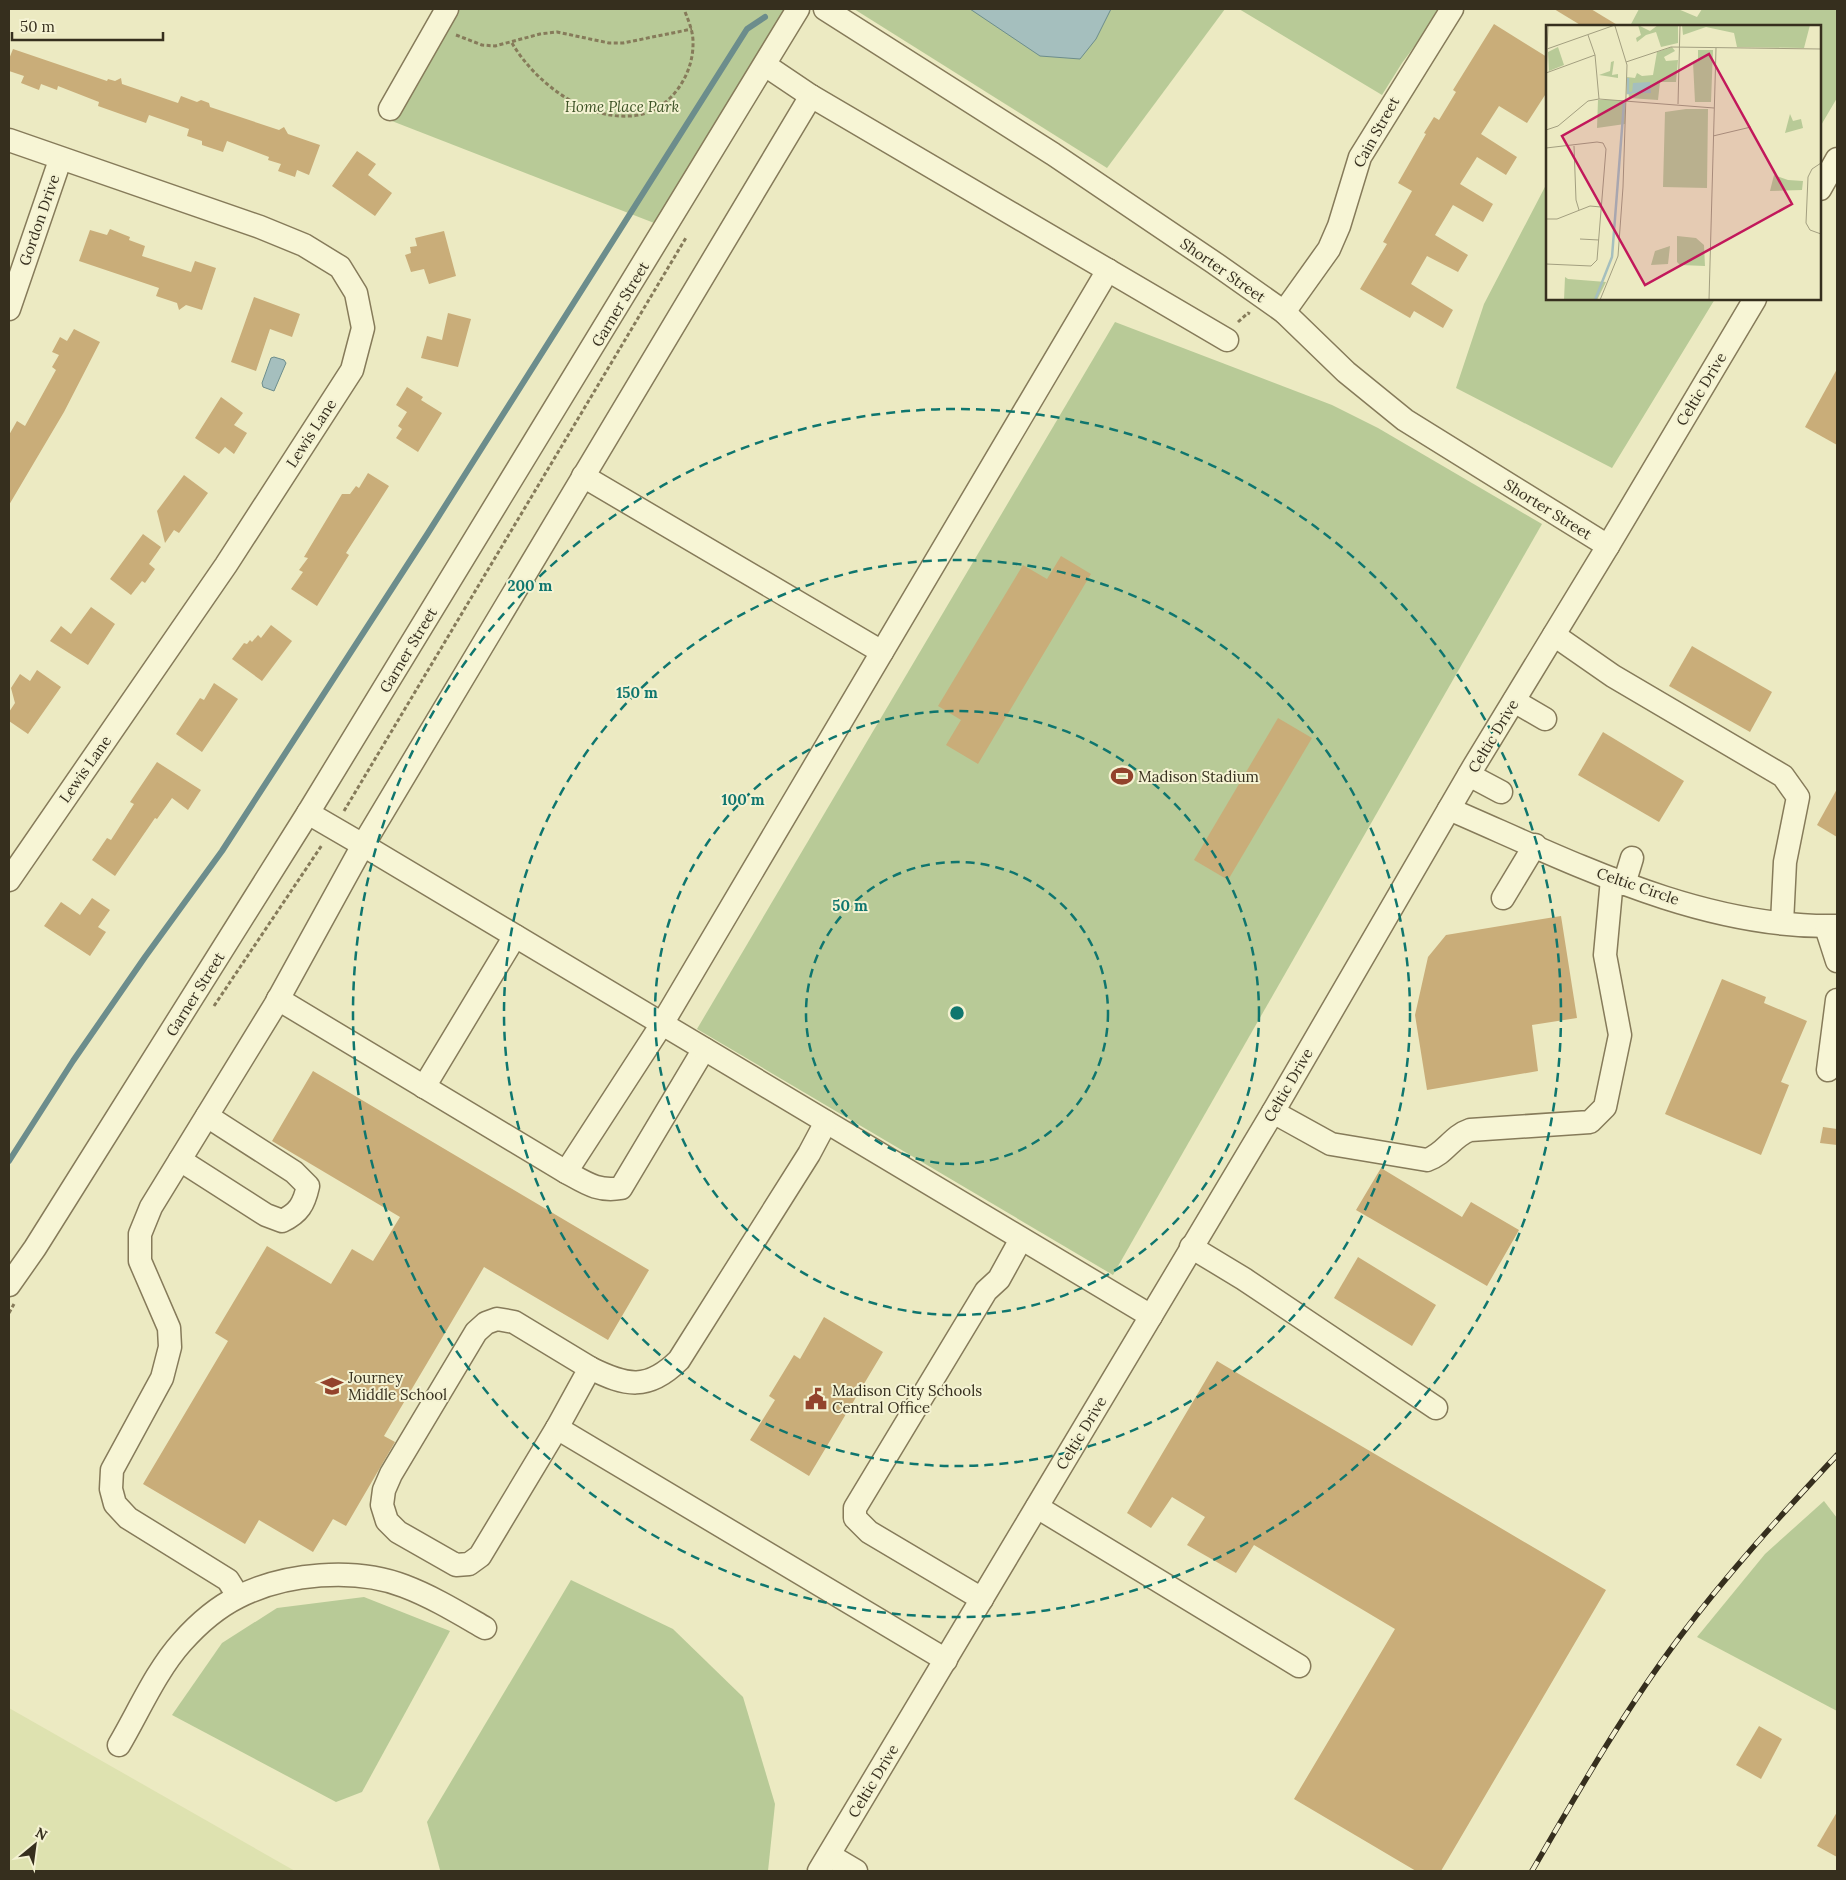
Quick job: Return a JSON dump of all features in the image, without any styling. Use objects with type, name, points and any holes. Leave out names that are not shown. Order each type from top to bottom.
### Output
[{"type":"street","name":"Garner Street","points":[[9,1285],[35,1248],[308,813],[798,9]]},
{"type":"street","name":"Shorter Street","points":[[825,9],[1053,154],[1284,312],[1346,372],[1405,420],[1608,546]]},
{"type":"street","name":"Cain Street","points":[[1284,312],[1329,249],[1339,226],[1360,157],[1452,9]]},
{"type":"street","points":[[390,108],[442,17]]},
{"type":"street","points":[[765,65],[811,96],[1227,340]]},
{"type":"street","points":[[238,1596],[228,1580],[128,1518],[115,1504],[111,1489],[112,1470],[162,1378],[170,1347],[169,1328],[140,1261],[140,1234],[152,1207],[278,999],[363,845],[811,96]]},
{"type":"street","name":"Lewis Lane","points":[[9,140],[60,160],[260,228],[304,245],[340,266],[356,293],[363,328],[352,370],[226,564],[9,880]]},
{"type":"street","points":[[1821,187],[1837,159]]},
{"type":"street","name":"Gordon Drive","points":[[9,309],[60,160]]},
{"type":"street","points":[[566,1172],[662,1024],[1108,270]]},
{"type":"street","name":"Celtic Drive","points":[[824,1863],[1272,1112],[1449,808],[1754,300]]},
{"type":"street","points":[[583,476],[882,652]]},
{"type":"street","points":[[1554,635],[1613,676],[1783,776],[1791,786],[1798,798],[1785,862],[1782,923]]},
{"type":"street","points":[[1514,701],[1545,719]]},
{"type":"street","points":[[1469,775],[1500,792]]},
{"type":"street","name":"Celtic Circle","points":[[1449,808],[1618,881],[1745,920],[1832,926]]},
{"type":"street","points":[[308,813],[1151,1316]]},
{"type":"street","points":[[1503,898],[1534,845]]},
{"type":"street","points":[[1272,1112],[1331,1144],[1428,1160],[1437,1156],[1460,1133],[1470,1130],[1590,1122],[1605,1107],[1620,1035],[1605,955],[1618,881],[1632,858]]},
{"type":"street","points":[[1832,926],[1837,961]]},
{"type":"street","points":[[424,1087],[514,936]]},
{"type":"street","points":[[278,999],[566,1172],[606,1191],[622,1188],[704,1049]]},
{"type":"street","points":[[1828,1070],[1837,1000]]},
{"type":"street","points":[[180,1160],[266,1216],[282,1221],[296,1214],[305,1201],[308,1186],[294,1172],[207,1116]]},
{"type":"street","points":[[590,1368],[557,1428],[480,1556],[469,1564],[456,1565],[398,1532],[387,1521],[382,1505],[384,1490],[391,1474],[476,1332],[486,1323],[497,1319],[514,1322],[590,1368],[614,1380],[630,1383],[665,1374],[679,1360],[826,1122]]},
{"type":"street","points":[[982,1599],[869,1532],[856,1518],[855,1508],[986,1291],[999,1279],[1022,1239]]},
{"type":"street","points":[[1191,1247],[1244,1279],[1436,1408]]},
{"type":"street","points":[[557,1428],[946,1660]]},
{"type":"street","points":[[1037,1507],[1299,1666]]},
{"type":"street","points":[[119,1745],[163,1669],[182,1642],[211,1614],[238,1596],[280,1581],[320,1575],[360,1576],[403,1585],[440,1602],[485,1628]]},
{"type":"street","points":[[824,1863],[856,1871]]},
{"type":"path","points":[[512,43],[528,68],[553,90],[599,112],[616,116],[632,116],[662,104],[677,92],[686,76],[691,60],[692,30],[684,9]]},
{"type":"path","points":[[442,17],[464,40],[495,46],[540,34],[557,32],[623,43],[692,30]]},
{"type":"green space","name":"Home Place Park","points":[[443,9],[798,9],[667,228],[379,116]]},
{"type":"green space","points":[[854,9],[1225,9],[1107,168]]},
{"type":"green space","points":[[1239,9],[1442,9],[1402,63],[1382,95]]},
{"type":"green space","points":[[1639,9],[1678,9],[1697,17],[1702,9],[1837,9],[1837,98],[1821,125],[1821,25],[1631,25]]},
{"type":"green space","points":[[1546,185],[1546,300],[1714,300],[1612,468],[1456,388],[1484,304]]},
{"type":"green space","name":"Madison Stadium","points":[[1115,322],[1332,405],[1378,428],[1542,524],[1113,1275],[697,1029]]},
{"type":"green space","points":[[1824,1501],[1837,1518],[1837,1711],[1697,1637],[1765,1554]]},
{"type":"green space","points":[[571,1580],[673,1629],[743,1697],[775,1804],[768,1871],[440,1870],[427,1822]]},
{"type":"green space","points":[[364,1597],[450,1631],[362,1792],[336,1802],[172,1715],[222,1643],[277,1608]]},
{"type":"green space","points":[[9,1708],[295,1871],[9,1871]]},
{"type":"water","points":[[970,9],[1111,9],[1096,39],[1080,59],[1040,56]]},
{"type":"water","points":[[271,358],[284,360],[286,363],[274,391],[263,387],[262,383]]},
{"type":"building","points":[[1554,9],[1591,9],[1617,25],[1580,25]]},
{"type":"building","points":[[1494,24],[1546,56],[1546,94],[1527,123],[1499,106],[1481,134],[1517,157],[1506,175],[1477,157],[1460,184],[1493,204],[1483,222],[1453,205],[1435,235],[1468,255],[1458,272],[1427,256],[1411,284],[1453,310],[1443,328],[1414,311],[1410,318],[1360,289],[1387,244],[1383,242],[1412,191],[1398,183],[1434,117],[1439,120],[1456,92],[1453,90]]},
{"type":"building","points":[[13,49],[107,81],[108,79],[115,81],[121,78],[122,84],[178,103],[181,96],[197,102],[201,100],[209,103],[210,107],[279,130],[284,127],[288,134],[320,145],[309,175],[297,170],[295,177],[278,171],[281,164],[268,160],[269,157],[227,141],[223,152],[202,145],[202,141],[187,136],[189,129],[149,115],[146,123],[98,106],[99,102],[58,86],[57,90],[41,84],[39,90],[21,83],[24,76],[9,71],[9,59]]},
{"type":"building","points":[[357,151],[376,164],[368,175],[392,193],[375,216],[332,186]]},
{"type":"building","points":[[110,229],[130,237],[129,240],[145,246],[142,256],[191,272],[195,261],[216,268],[202,310],[186,305],[179,310],[177,303],[156,296],[159,288],[79,261],[90,230],[107,235]]},
{"type":"building","points":[[444,231],[456,276],[429,284],[424,269],[411,272],[405,255],[411,253],[410,247],[417,246],[415,238]]},
{"type":"building","points":[[254,297],[300,314],[292,337],[270,329],[256,371],[231,362]]},
{"type":"building","points":[[448,313],[471,319],[458,367],[421,358],[427,336],[442,340]]},
{"type":"building","points":[[74,329],[100,342],[64,412],[9,505],[9,435],[17,421],[25,426],[56,370],[52,367],[59,355],[52,352],[60,337],[67,341]]},
{"type":"building","points":[[1837,369],[1837,445],[1805,427]]},
{"type":"building","points":[[407,387],[423,397],[421,400],[442,413],[418,452],[396,438],[402,429],[398,426],[407,412],[396,405]]},
{"type":"building","points":[[221,397],[243,413],[234,425],[247,433],[234,454],[225,447],[219,454],[195,438]]},
{"type":"building","points":[[368,473],[389,486],[346,553],[349,555],[317,606],[291,589],[303,572],[299,570],[308,558],[304,557],[342,494],[350,494],[356,486],[359,488]]},
{"type":"building","points":[[184,475],[208,493],[179,533],[174,530],[165,543],[157,511]]},
{"type":"building","points":[[143,534],[161,547],[149,564],[155,569],[145,583],[142,581],[131,595],[110,579]]},
{"type":"building","points":[[1061,556],[1091,574],[978,764],[946,745],[961,720],[938,706],[1023,565],[1047,579]]},
{"type":"building","points":[[91,607],[115,624],[88,665],[50,641],[61,626],[71,634]]},
{"type":"building","points":[[271,625],[292,641],[262,681],[232,659],[244,643],[247,644],[250,640],[252,642],[258,635],[261,638]]},
{"type":"building","points":[[1692,646],[1772,692],[1750,732],[1669,686]]},
{"type":"building","points":[[37,670],[61,687],[28,734],[9,721],[9,712],[15,703],[11,688],[20,674],[30,681]]},
{"type":"building","points":[[214,683],[238,699],[202,752],[176,734],[200,698],[204,700]]},
{"type":"building","points":[[1278,718],[1312,738],[1228,880],[1194,860]]},
{"type":"building","points":[[1603,732],[1684,781],[1659,822],[1578,775]]},
{"type":"building","points":[[157,762],[201,790],[188,810],[172,798],[157,819],[155,818],[115,876],[92,860],[107,838],[111,840],[134,804],[130,802]]},
{"type":"building","points":[[1837,789],[1837,837],[1817,825]]},
{"type":"building","points":[[92,898],[110,910],[98,927],[106,932],[90,956],[44,926],[61,902],[80,915]]},
{"type":"building","points":[[1561,916],[1577,1018],[1532,1025],[1538,1071],[1427,1090],[1415,1015],[1428,957],[1446,935]]},
{"type":"building","points":[[1722,979],[1766,997],[1764,1003],[1807,1021],[1781,1082],[1789,1085],[1761,1155],[1665,1114]]},
{"type":"building","name":"Journey Middle School","points":[[313,1071],[649,1270],[608,1340],[484,1267],[384,1436],[395,1442],[346,1526],[333,1519],[313,1552],[259,1520],[245,1544],[143,1484],[228,1341],[215,1333],[267,1246],[331,1284],[352,1249],[373,1261],[400,1217],[272,1141]]},
{"type":"building","points":[[1823,1127],[1837,1129],[1837,1145],[1820,1143]]},
{"type":"building","points":[[1381,1168],[1462,1217],[1471,1202],[1519,1230],[1487,1286],[1356,1210]]},
{"type":"building","points":[[1358,1257],[1436,1305],[1412,1346],[1334,1298]]},
{"type":"building","name":"Madison City Schools Central Office","points":[[824,1317],[883,1352],[809,1476],[750,1440],[775,1400],[769,1396],[794,1355],[800,1359]]},
{"type":"building","points":[[1217,1361],[1606,1590],[1441,1871],[1416,1871],[1294,1799],[1395,1629],[1254,1545],[1236,1573],[1187,1545],[1205,1517],[1172,1497],[1151,1528],[1127,1513]]},
{"type":"building","points":[[1759,1726],[1782,1739],[1761,1779],[1736,1765]]},
{"type":"building","points":[[1837,1812],[1837,1857],[1817,1846]]},
{"type":"waterway","points":[[9,1161],[73,1061],[222,851],[428,533],[747,29],[765,17]]},
{"type":"railway","points":[[1532,1871],[1620,1723],[1679,1638],[1775,1522],[1837,1455]]},
{"type":"place","name":"Madison Stadium","points":[[1122,776]]},
{"type":"place","name":"Journey Middle School","points":[[332,1386]]},
{"type":"place","name":"Madison City Schools Central Office","points":[[816,1399]]}]
